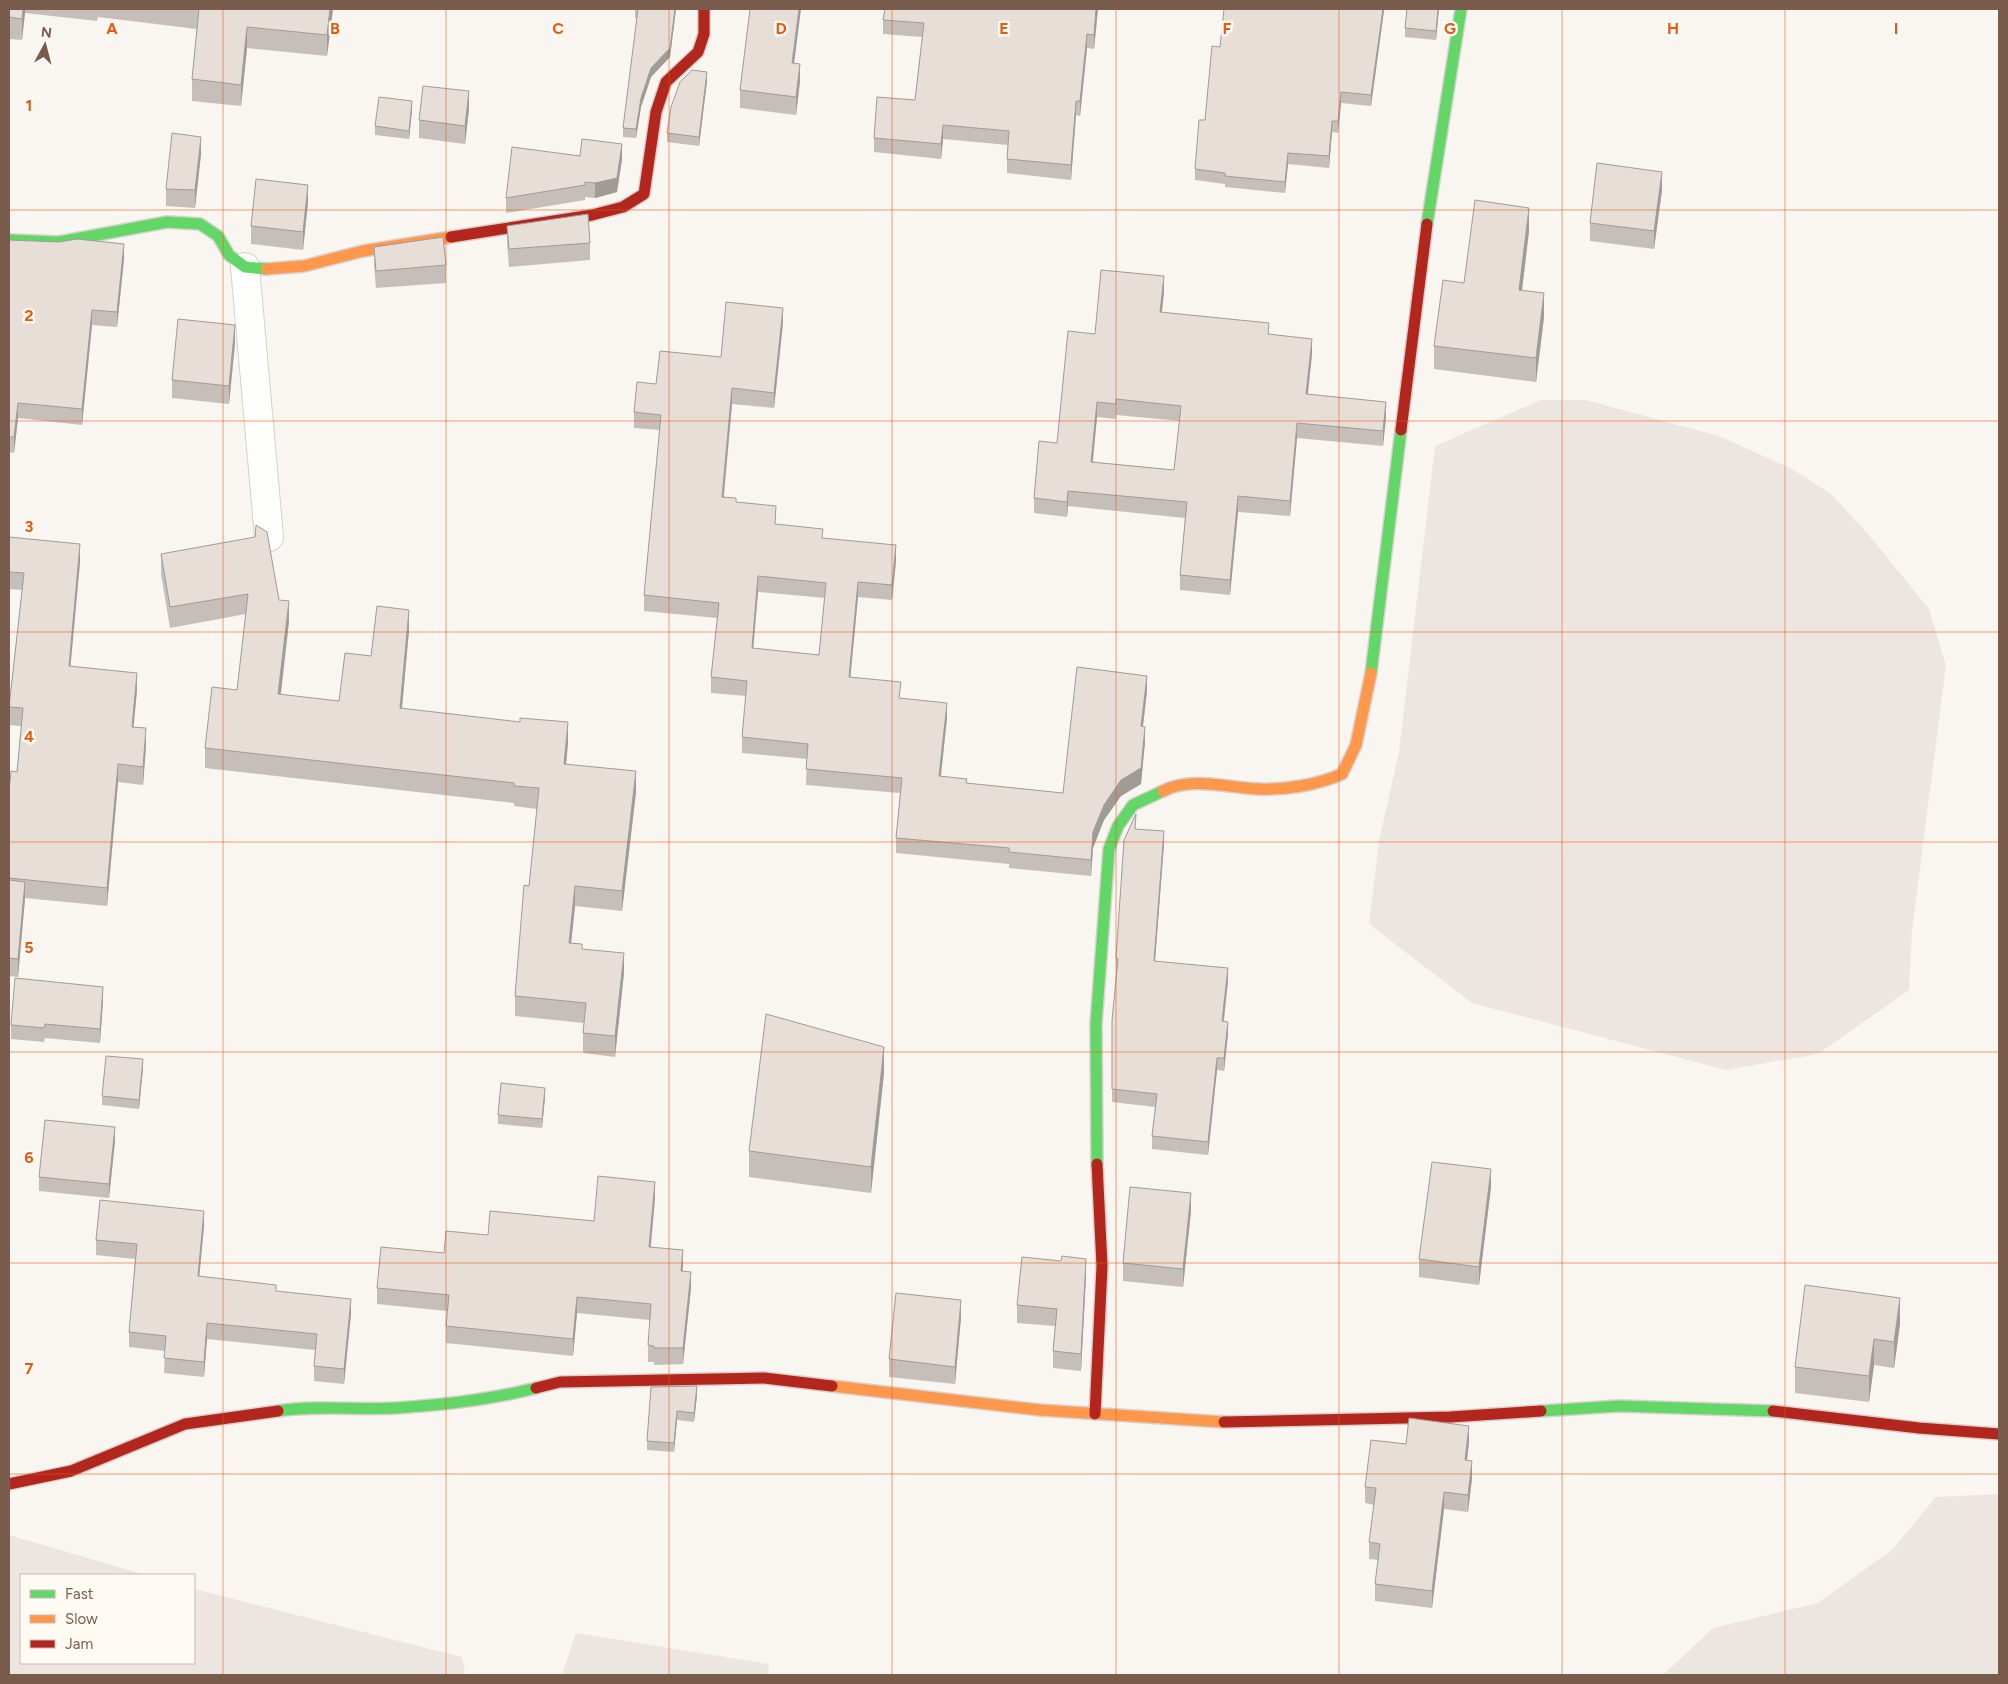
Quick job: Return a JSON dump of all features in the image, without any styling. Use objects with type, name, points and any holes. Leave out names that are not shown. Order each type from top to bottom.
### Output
[{"type":"street","points":[[9,240],[59,242],[167,222],[200,224],[218,236],[229,255],[245,267],[266,269],[304,266],[363,251],[592,215],[623,207],[644,194],[656,112],[666,82],[698,52],[704,34],[704,9]]},
{"type":"street","points":[[1095,1414],[1102,1266],[1097,1176],[1096,1024],[1109,849],[1118,826],[1134,805],[1174,786],[1202,784],[1260,789],[1322,783],[1342,774],[1356,745],[1370,680],[1418,288],[1442,120],[1461,9]]},
{"type":"street","points":[[245,267],[269,536]]},
{"type":"street","points":[[9,1484],[72,1471],[185,1424],[305,1407],[396,1408],[489,1400],[560,1382],[764,1378],[926,1398],[1095,1414],[1239,1423],[1450,1417],[1620,1406],[1758,1409],[1919,1428],[1999,1434]]},
{"type":"shaded area","points":[[1541,400],[1586,400],[1719,436],[1792,469],[1831,494],[1868,534],[1929,609],[1946,666],[1912,930],[1909,990],[1818,1054],[1726,1070],[1472,1003],[1369,924],[1379,841],[1399,752],[1435,446]]},
{"type":"shaded area","points":[[1999,1494],[1999,1675],[1663,1675],[1713,1628],[1818,1603],[1892,1550],[1936,1497]]},
{"type":"shaded area","points":[[9,1535],[143,1574],[20,1574],[20,1664],[195,1664],[195,1589],[462,1657],[465,1675],[9,1675]]},
{"type":"shaded area","points":[[576,1633],[769,1664],[768,1675],[562,1675]]},
{"type":"building","points":[[9,9],[23,9],[22,19],[9,17]]},
{"type":"building","points":[[199,9],[330,9],[327,35],[247,27],[241,85],[192,79]]},
{"type":"building","points":[[638,9],[675,9],[670,48],[651,68],[641,98],[636,129],[623,128]]},
{"type":"building","points":[[750,9],[799,9],[792,63],[800,64],[796,97],[740,90]]},
{"type":"building","points":[[885,9],[1096,9],[1094,35],[1087,34],[1080,101],[1076,101],[1071,165],[1007,159],[1009,131],[943,125],[941,144],[874,138],[877,97],[915,100],[924,23],[883,20]]},
{"type":"building","points":[[1224,9],[1383,9],[1371,95],[1341,92],[1338,121],[1332,121],[1329,156],[1288,153],[1285,182],[1225,176],[1225,173],[1195,169],[1199,120],[1205,120],[1212,46],[1220,47]]},
{"type":"building","points":[[1407,9],[1438,9],[1436,31],[1405,28]]},
{"type":"building","points":[[692,70],[707,72],[699,137],[667,133],[671,107],[680,82]]},
{"type":"building","points":[[423,86],[469,91],[465,126],[419,120]]},
{"type":"building","points":[[379,97],[412,101],[409,131],[375,126]]},
{"type":"building","points":[[172,133],[201,137],[195,190],[166,189]]},
{"type":"building","points":[[582,139],[622,144],[617,178],[595,183],[585,182],[585,185],[506,198],[512,147],[580,156]]},
{"type":"building","points":[[1597,163],[1662,172],[1654,231],[1590,223]]},
{"type":"building","points":[[256,179],[308,185],[303,232],[251,226]]},
{"type":"building","points":[[1475,200],[1529,208],[1519,290],[1544,293],[1536,358],[1434,346],[1443,280],[1464,283]]},
{"type":"building","points":[[588,214],[590,243],[509,249],[507,226]]},
{"type":"building","points":[[443,237],[446,265],[376,271],[374,247]]},
{"type":"building","points":[[77,239],[124,244],[117,312],[92,310],[82,409],[18,403],[14,437],[9,437],[9,240],[59,242]]},
{"type":"building","points":[[1101,270],[1164,276],[1160,312],[1269,323],[1268,334],[1312,339],[1306,394],[1386,402],[1383,431],[1297,423],[1290,501],[1238,496],[1230,580],[1180,575],[1187,502],[1068,491],[1067,502],[1034,498],[1039,441],[1057,443],[1068,331],[1095,334]],"holes":[[[1116,399],[1181,406],[1174,470],[1091,462],[1097,402],[1116,404]]]},
{"type":"building","points":[[726,302],[783,308],[774,393],[732,388],[722,497],[736,498],[736,502],[776,506],[775,524],[823,529],[822,538],[896,545],[892,585],[858,582],[849,677],[901,682],[899,698],[947,703],[939,776],[967,779],[966,783],[1063,793],[1077,667],[1147,676],[1141,726],[1145,727],[1141,768],[1121,780],[1104,805],[1093,832],[1091,860],[1009,852],[1009,848],[896,838],[902,778],[806,769],[808,744],[742,737],[747,681],[711,677],[719,603],[644,595],[661,415],[634,412],[637,382],[656,384],[660,351],[721,357]],"holes":[[[758,576],[826,583],[819,655],[752,648]]]},
{"type":"building","points":[[178,319],[235,325],[229,386],[172,380]]},
{"type":"building","points":[[256,525],[267,532],[279,600],[289,601],[278,694],[339,701],[345,653],[371,656],[377,606],[409,610],[400,708],[520,722],[520,718],[568,722],[564,764],[636,771],[622,891],[575,886],[569,943],[582,944],[582,949],[624,953],[615,1036],[583,1033],[586,1003],[515,996],[524,885],[529,886],[539,788],[514,786],[514,783],[205,748],[212,687],[237,690],[248,594],[170,607],[161,554],[255,537]]},
{"type":"building","points":[[9,537],[80,544],[69,666],[137,673],[132,727],[146,728],[143,767],[118,764],[107,888],[9,878],[9,791],[11,771],[17,772],[23,708],[9,707],[24,573],[9,572]]},
{"type":"building","points":[[1136,814],[1135,829],[1164,831],[1154,961],[1228,968],[1222,1021],[1228,1022],[1224,1058],[1217,1058],[1208,1142],[1152,1136],[1157,1094],[1112,1089],[1112,1020],[1118,959],[1116,958],[1124,840]]},
{"type":"building","points":[[9,880],[25,882],[18,959],[9,958]]},
{"type":"building","points":[[15,978],[103,987],[100,1029],[45,1024],[44,1028],[11,1025]]},
{"type":"building","points":[[766,1014],[884,1047],[871,1167],[749,1151]]},
{"type":"building","points":[[106,1056],[143,1059],[139,1100],[102,1096]]},
{"type":"building","points":[[501,1083],[545,1088],[542,1119],[498,1115]]},
{"type":"building","points":[[45,1120],[115,1127],[109,1184],[39,1177]]},
{"type":"building","points":[[1432,1162],[1491,1169],[1479,1267],[1419,1259]]},
{"type":"building","points":[[598,1176],[655,1182],[649,1247],[683,1250],[681,1271],[691,1272],[683,1348],[654,1348],[654,1346],[648,1345],[651,1304],[577,1297],[573,1339],[446,1326],[449,1295],[377,1288],[381,1247],[444,1253],[446,1231],[488,1235],[490,1211],[594,1221]]},
{"type":"building","points":[[1130,1187],[1191,1193],[1183,1269],[1123,1263]]},
{"type":"building","points":[[100,1200],[204,1211],[198,1276],[276,1285],[276,1291],[351,1299],[344,1369],[314,1366],[317,1334],[207,1323],[204,1362],[164,1358],[166,1336],[129,1332],[137,1244],[96,1240]]},
{"type":"building","points":[[1062,1256],[1086,1259],[1081,1354],[1053,1351],[1057,1309],[1017,1305],[1022,1257],[1061,1261]]},
{"type":"building","points":[[1805,1285],[1900,1298],[1894,1342],[1874,1339],[1869,1376],[1795,1367]]},
{"type":"building","points":[[896,1293],[961,1300],[955,1367],[889,1359]]},
{"type":"building","points":[[697,1386],[694,1413],[677,1411],[674,1443],[647,1441],[651,1387]]},
{"type":"building","points":[[1409,1418],[1469,1426],[1465,1460],[1472,1461],[1468,1495],[1444,1492],[1432,1591],[1375,1584],[1380,1544],[1369,1542],[1376,1488],[1365,1487],[1371,1440],[1406,1444]]},
{"type":"traffic: fast","points":[[1427,224],[1461,9]]},
{"type":"traffic: fast","points":[[9,240],[59,242],[167,222],[200,224],[218,236],[229,255],[245,267],[266,269]]},
{"type":"traffic: fast","points":[[1371,673],[1401,430]]},
{"type":"traffic: fast","points":[[1097,1164],[1096,1024],[1109,849],[1118,826],[1133,805],[1163,791]]},
{"type":"traffic: fast","points":[[278,1411],[307,1408],[396,1408],[432,1405],[484,1399],[536,1388]]},
{"type":"traffic: fast","points":[[1541,1411],[1619,1406],[1773,1411]]},
{"type":"traffic: slow","points":[[266,269],[304,266],[363,251],[451,237]]},
{"type":"traffic: slow","points":[[1163,791],[1186,784],[1280,789],[1312,784],[1342,774],[1356,745],[1371,673]]},
{"type":"traffic: slow","points":[[832,1386],[1040,1410],[1224,1422]]},
{"type":"traffic: jam","points":[[451,237],[592,215],[623,207],[644,194],[656,112],[666,82],[698,52],[704,34],[704,9]]},
{"type":"traffic: jam","points":[[1401,430],[1427,224]]},
{"type":"traffic: jam","points":[[1095,1414],[1102,1266],[1097,1164]]},
{"type":"traffic: jam","points":[[536,1388],[560,1382],[764,1378],[832,1386]]},
{"type":"traffic: jam","points":[[9,1484],[71,1471],[185,1424],[278,1411]]},
{"type":"traffic: jam","points":[[1224,1422],[1450,1417],[1541,1411]]},
{"type":"traffic: jam","points":[[1773,1411],[1919,1428],[1999,1434]]}]
